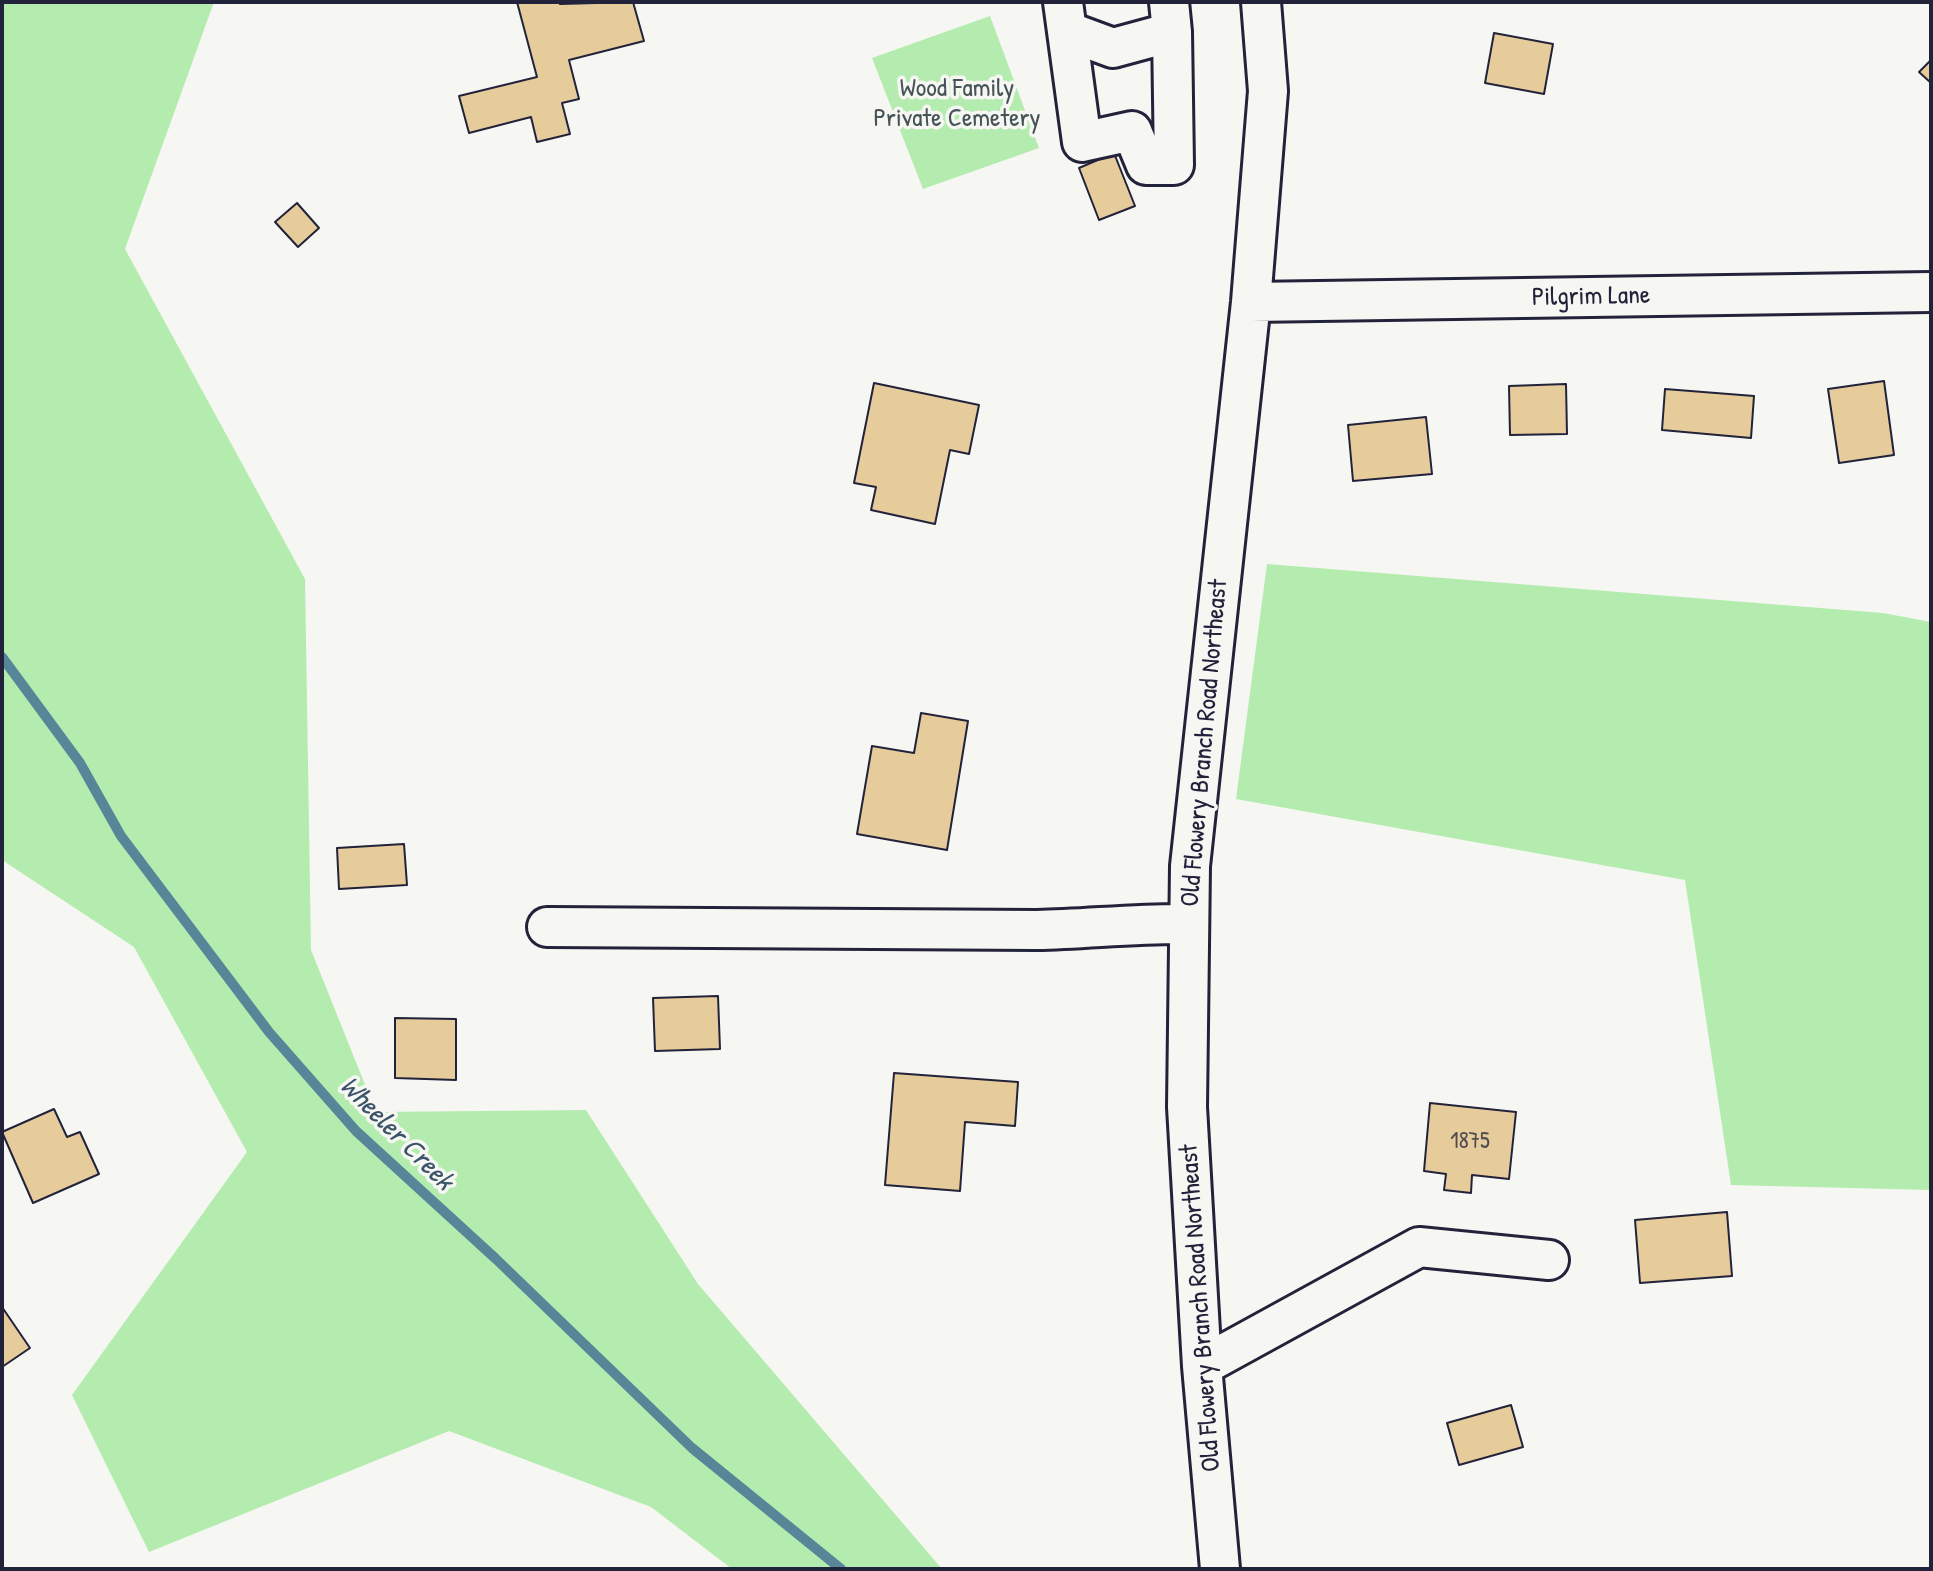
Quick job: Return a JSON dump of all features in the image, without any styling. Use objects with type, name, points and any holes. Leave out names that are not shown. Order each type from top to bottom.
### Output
[{"type":"street","name":"Old Flowery Branch Road Northeast","points":[[1220,1569],[1202,1366],[1187,1107],[1190,866],[1251,302],[1268,91],[1261,2]]},
{"type":"street","points":[[1065,16],[1113,48],[1171,17],[1174,164],[1146,165],[1132,131],[1082,142],[1065,16]]},
{"type":"street","name":"Pilgrim Lane","points":[[1251,302],[1931,292]]},
{"type":"street","points":[[547,928],[1037,930],[1087,929],[1137,923],[1189,924]]},
{"type":"street","points":[[1202,1366],[1419,1247],[1549,1260]]},
{"type":"green space","points":[[2,2],[214,2],[125,249],[305,579],[311,950],[376,1112],[586,1110],[698,1284],[942,1569],[732,1569],[651,1507],[449,1431],[149,1552],[72,1395],[247,1152],[134,947],[2,860]]},
{"type":"green space","name":"Wood Family Private Cemetery","points":[[990,16],[1039,148],[923,189],[872,58]]},
{"type":"green space","points":[[1267,564],[1883,613],[1931,622],[1931,1190],[1731,1185],[1685,880],[1236,799]]},
{"type":"building","points":[[517,2],[633,2],[644,41],[569,60],[579,99],[562,103],[570,134],[537,142],[531,117],[469,133],[459,96],[537,77]]},
{"type":"building","points":[[1494,33],[1553,44],[1544,94],[1485,83]]},
{"type":"building","points":[[1931,60],[1931,83],[1919,72]]},
{"type":"building","points":[[1114,153],[1135,206],[1099,220],[1079,168]]},
{"type":"building","points":[[297,203],[319,228],[298,247],[275,222]]},
{"type":"building","points":[[1884,381],[1894,455],[1839,463],[1828,389]]},
{"type":"building","points":[[874,383],[979,405],[969,454],[950,450],[935,524],[871,510],[876,487],[854,483]]},
{"type":"building","points":[[1566,384],[1567,434],[1510,435],[1509,386]]},
{"type":"building","points":[[1665,389],[1754,396],[1751,438],[1662,430]]},
{"type":"building","points":[[1426,417],[1432,474],[1353,481],[1348,425]]},
{"type":"building","points":[[921,713],[968,721],[947,850],[857,834],[872,746],[914,753]]},
{"type":"building","points":[[404,844],[407,885],[339,889],[337,848]]},
{"type":"building","points":[[718,996],[720,1049],[655,1051],[653,998]]},
{"type":"building","points":[[395,1018],[456,1019],[456,1080],[395,1078]]},
{"type":"building","points":[[894,1073],[1018,1082],[1015,1126],[965,1122],[960,1191],[885,1185]]},
{"type":"building","points":[[1430,1103],[1516,1112],[1509,1179],[1472,1175],[1471,1193],[1444,1190],[1446,1174],[1424,1171]]},
{"type":"building","points":[[54,1109],[67,1137],[80,1132],[99,1174],[33,1203],[2,1132]]},
{"type":"building","points":[[1727,1212],[1732,1276],[1640,1283],[1635,1220]]},
{"type":"building","points":[[2,1307],[30,1348],[2,1367]]},
{"type":"building","points":[[1511,1405],[1523,1447],[1459,1465],[1447,1423]]},
{"type":"waterway","name":"Wheeler Creek","points":[[2,657],[80,763],[121,836],[269,1032],[356,1131],[496,1259],[692,1448],[841,1569]]}]
